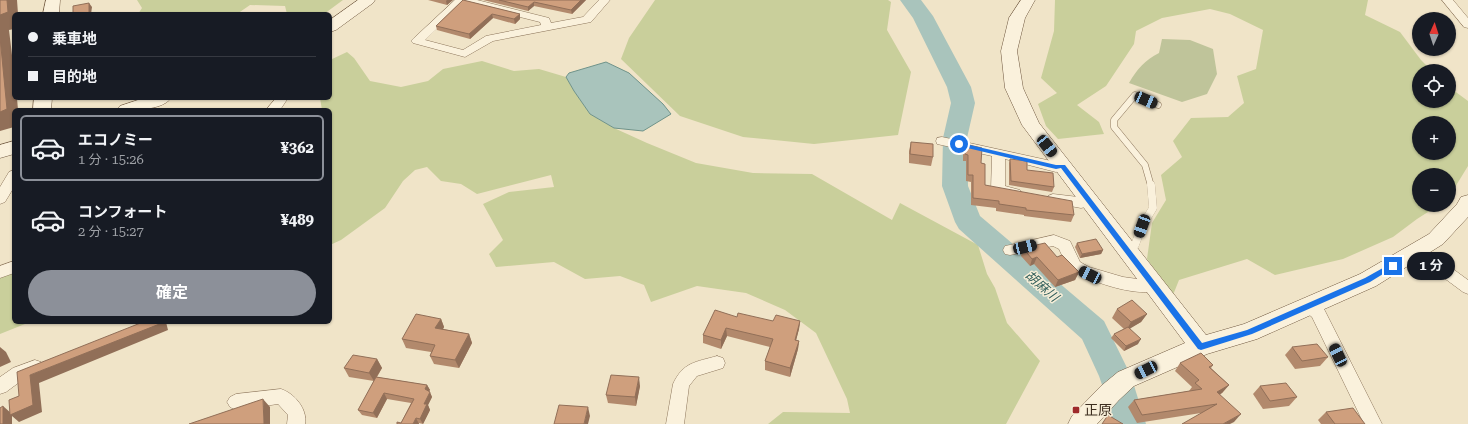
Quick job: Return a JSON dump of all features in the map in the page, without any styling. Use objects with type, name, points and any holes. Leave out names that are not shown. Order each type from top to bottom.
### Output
[{"type":"street","points":[[51,12],[53,0]]},
{"type":"street","points":[[332,26],[368,0]]},
{"type":"street","points":[[547,27],[545,20],[463,0],[417,41],[465,54],[490,38],[587,20],[605,0]]},
{"type":"street","points":[[1028,0],[1017,18],[1009,51],[1014,88],[1031,125],[1201,346]]},
{"type":"street","points":[[1447,0],[1468,25]]},
{"type":"street","points":[[275,108],[281,100]]},
{"type":"street","points":[[135,108],[157,103]]},
{"type":"street","points":[[942,141],[1056,167],[1063,166]]},
{"type":"street","points":[[0,152],[12,148]]},
{"type":"street","points":[[999,153],[998,190],[1028,195]]},
{"type":"street","points":[[0,199],[12,178]]},
{"type":"street","points":[[1043,197],[1081,203],[1090,202]]},
{"type":"street","points":[[1080,424],[1126,379],[1201,346],[1249,332],[1368,280],[1436,239],[1467,207]]},
{"type":"street","points":[[1010,250],[1054,240],[1065,245],[1074,266],[1090,275],[1133,286],[1154,286]]},
{"type":"street","points":[[1418,251],[1468,288]]},
{"type":"street","points":[[0,272],[12,268]]},
{"type":"street","points":[[1308,306],[1318,313],[1373,424]]},
{"type":"street","points":[[0,387],[19,373],[47,362]]},
{"type":"street","points":[[675,424],[681,384],[690,371],[717,363]]},
{"type":"street","points":[[236,402],[281,396],[295,410],[298,418],[296,424]]},
{"type":"lane","points":[[1125,248],[1135,245],[1142,226],[1153,208],[1151,182],[1145,165],[1114,127],[1114,120],[1135,95],[1158,105]]},
{"type":"green space","points":[[137,0],[343,0],[327,12],[286,12],[285,6],[250,5],[240,12],[139,12],[142,8]]},
{"type":"green space","points":[[655,0],[888,0],[891,2],[887,30],[911,72],[898,135],[814,144],[743,137],[680,116],[621,59],[629,38]]},
{"type":"green space","points":[[1055,0],[1368,0],[1365,15],[1400,32],[1412,48],[1412,56],[1418,56],[1425,64],[1412,64],[1412,108],[1456,108],[1456,92],[1468,101],[1468,166],[1456,186],[1456,168],[1412,168],[1412,212],[1428,212],[1393,237],[1343,259],[1275,275],[1247,259],[1179,280],[1173,295],[1147,259],[1152,223],[1166,200],[1161,175],[1182,157],[1173,141],[1191,118],[1228,117],[1244,103],[1237,76],[1256,69],[1263,30],[1230,14],[1210,9],[1162,18],[1136,31],[1134,44],[1106,86],[1077,105],[1099,122],[1104,134],[1058,139],[1046,126],[1038,104],[1057,93],[1041,78],[1054,31]]},
{"type":"green space","points":[[1162,39],[1190,40],[1213,49],[1217,74],[1207,94],[1182,102],[1129,83],[1142,65],[1159,53]]},
{"type":"green space","points":[[347,52],[354,58],[370,81],[401,87],[428,81],[443,69],[482,61],[514,71],[539,69],[566,77],[590,114],[614,128],[696,163],[753,173],[812,174],[892,220],[900,203],[978,245],[987,274],[995,288],[1007,323],[1040,361],[1006,424],[768,424],[783,412],[850,413],[847,399],[816,333],[785,310],[746,293],[697,286],[651,302],[644,285],[620,276],[585,279],[554,262],[496,267],[489,254],[503,240],[483,204],[509,192],[554,187],[551,175],[477,194],[461,184],[441,181],[427,167],[415,170],[403,181],[385,208],[341,240],[332,244],[332,108],[322,108],[320,100],[332,100],[332,59]]},
{"type":"green space","points":[[12,273],[12,324],[25,324],[0,334],[0,277]]},
{"type":"water","points":[[606,62],[629,73],[663,104],[671,114],[643,131],[614,128],[590,114],[566,77],[569,73]]},
{"type":"building","points":[[0,0],[7,0],[8,12],[0,15]]},
{"type":"building","points":[[463,0],[520,14],[514,19],[492,14],[469,34],[436,26]]},
{"type":"building","points":[[499,0],[581,0],[571,10],[534,2],[528,7]]},
{"type":"building","points":[[89,3],[89,12],[73,12],[73,6]]},
{"type":"building","points":[[0,37],[7,109],[0,112]]},
{"type":"building","points":[[911,142],[933,144],[933,157],[910,154]]},
{"type":"building","points":[[965,144],[982,148],[981,163],[985,164],[985,185],[1072,201],[1074,215],[1026,210],[1026,208],[999,204],[999,201],[973,198],[973,175],[968,175],[968,155],[965,154]]},
{"type":"building","points":[[1010,159],[1027,161],[1027,170],[1053,173],[1054,187],[1011,181]]},
{"type":"building","points":[[1096,239],[1103,250],[1082,254],[1077,243]]},
{"type":"building","points":[[1045,243],[1057,257],[1062,255],[1079,272],[1058,280],[1037,257],[1032,259],[1023,248]]},
{"type":"building","points":[[1132,300],[1147,314],[1131,322],[1117,309]]},
{"type":"building","points":[[715,310],[737,317],[738,313],[773,321],[776,315],[800,321],[795,340],[799,341],[790,368],[765,361],[773,339],[726,328],[721,340],[703,335]]},
{"type":"building","points":[[416,314],[441,319],[435,328],[469,334],[455,360],[430,356],[435,345],[402,339]]},
{"type":"building","points":[[138,324],[159,324],[30,375],[33,405],[10,415],[9,400],[19,396],[17,372]]},
{"type":"building","points":[[1128,327],[1141,339],[1126,346],[1114,334]]},
{"type":"building","points":[[1317,344],[1328,357],[1302,361],[1292,347]]},
{"type":"building","points":[[1201,353],[1213,365],[1209,367],[1229,385],[1217,392],[1241,414],[1223,424],[1182,424],[1217,404],[1142,415],[1134,400],[1202,389],[1195,383],[1199,380],[1180,363]]},
{"type":"building","points":[[353,355],[377,359],[369,373],[344,368]]},
{"type":"building","points":[[611,375],[639,377],[635,397],[606,395]]},
{"type":"building","points":[[376,377],[427,385],[425,389],[430,392],[424,404],[427,404],[420,419],[416,418],[413,424],[397,424],[397,422],[401,423],[414,399],[384,393],[373,413],[358,410]]},
{"type":"building","points":[[1286,383],[1297,397],[1270,401],[1260,386]]},
{"type":"building","points":[[263,399],[264,424],[189,424]]},
{"type":"building","points":[[559,405],[588,407],[584,424],[554,424]]},
{"type":"building","points":[[3,406],[3,424],[0,424],[0,408]]},
{"type":"building","points":[[1353,408],[1365,424],[1335,424],[1326,412]]},
{"type":"building","points":[[1108,415],[1123,424],[1102,424]]},
{"type":"waterway","name":"胡麻川","points":[[910,0],[923,16],[959,87],[963,103],[955,138],[955,186],[969,222],[1093,330],[1105,352],[1115,376],[1123,399],[1129,424]]},
{"type":"place","name":"正原","points":[[1076,410]]},
{"type":"route","points":[[959,144],[1056,167],[1063,166],[1201,346],[1249,332],[1368,280],[1393,266]]}]
